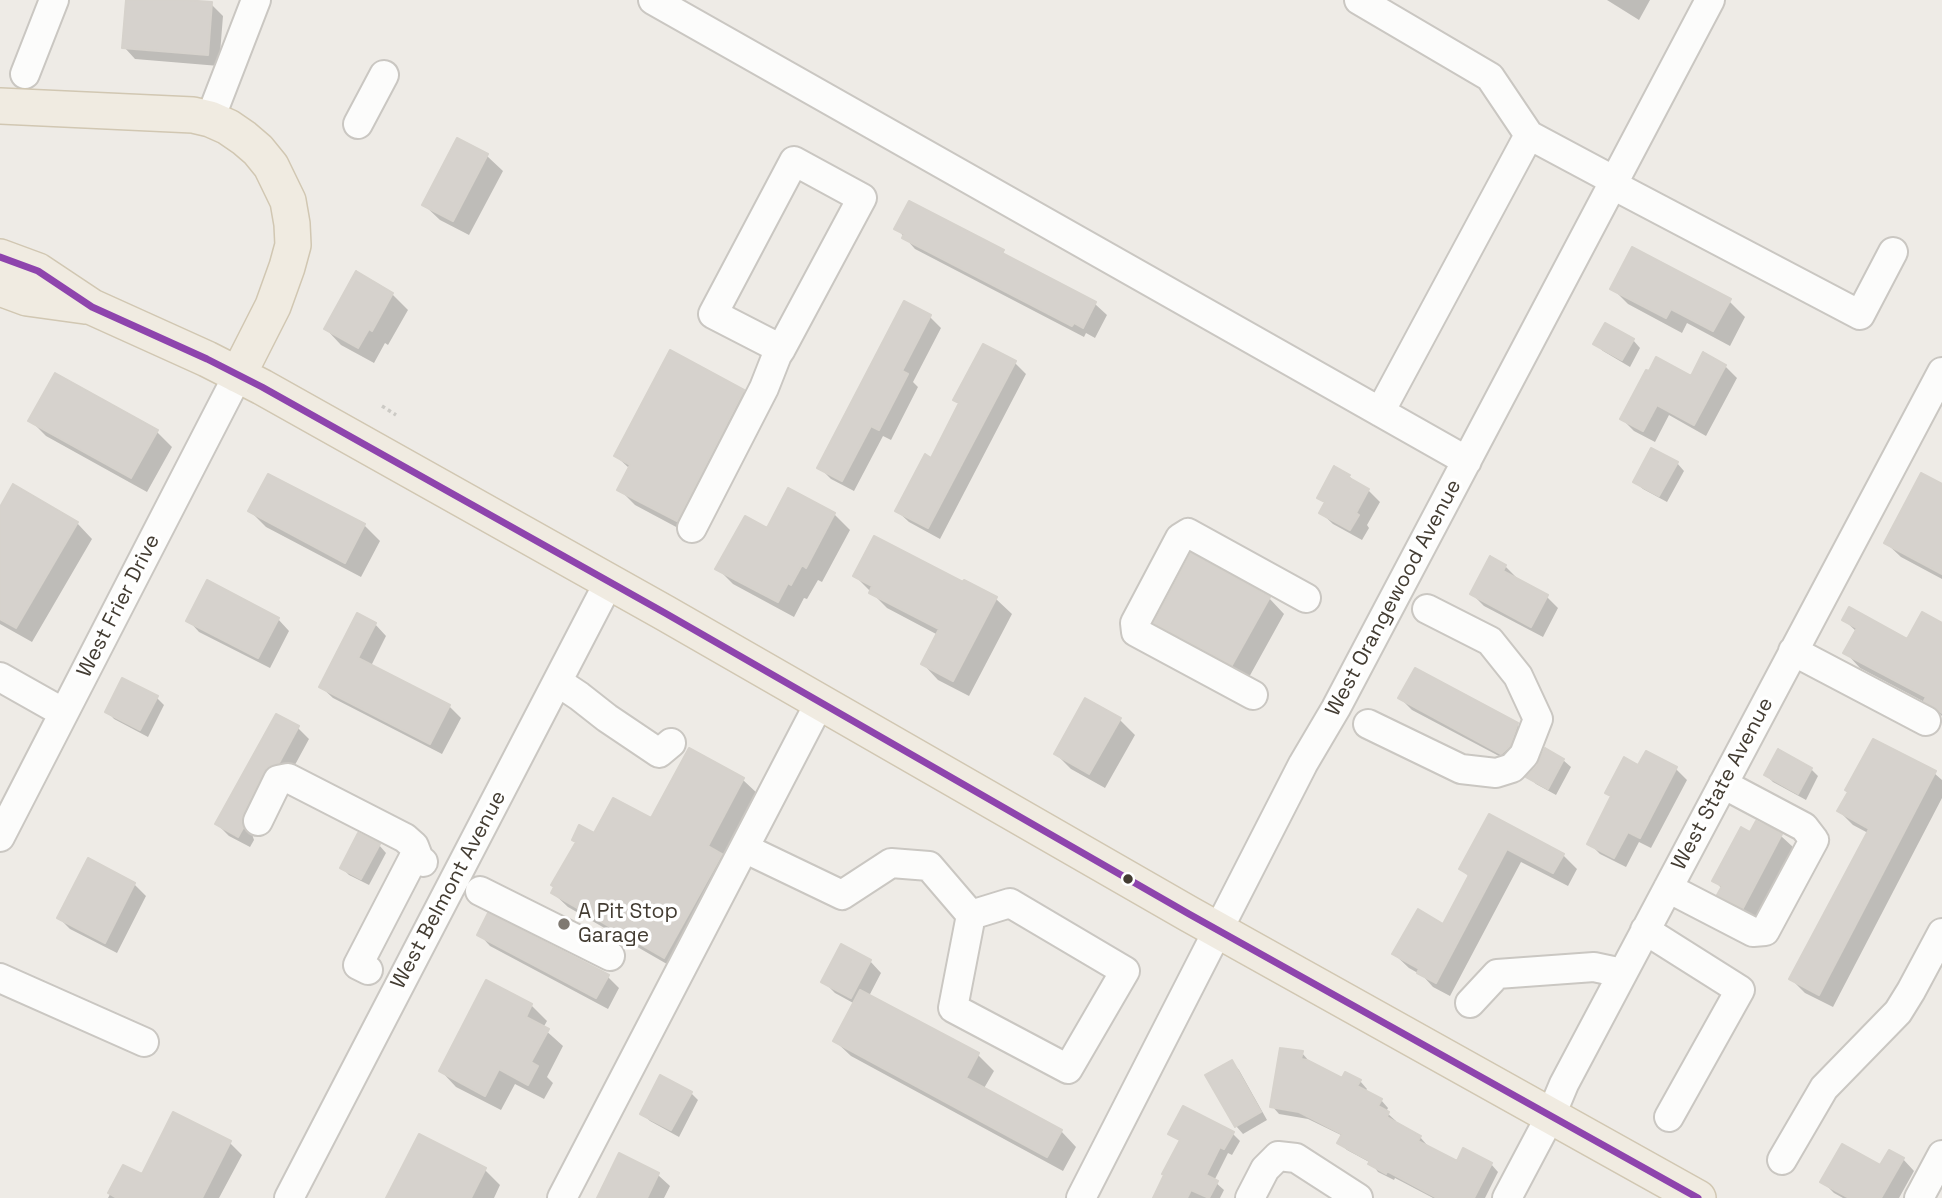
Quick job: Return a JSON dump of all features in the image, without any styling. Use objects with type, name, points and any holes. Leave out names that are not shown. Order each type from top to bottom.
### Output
[{"type":"main road","points":[[0,106],[176,113],[210,119],[228,127],[258,150],[271,166],[288,201],[293,244],[281,285],[238,375]]},
{"type":"main road","points":[[0,257],[38,271],[92,307],[238,375],[1698,1198]]},
{"type":"main road","points":[[0,288],[27,298],[92,307]]},
{"type":"street","points":[[25,74],[54,0]]},
{"type":"street","points":[[210,119],[256,0]]},
{"type":"street","points":[[653,0],[1467,461]]},
{"type":"street","points":[[1359,0],[1490,76],[1529,135],[1860,315],[1893,252]]},
{"type":"street","name":"West Orangewood Avenue","points":[[1081,1198],[1303,764],[1336,708],[1710,0]]},
{"type":"street","points":[[358,124],[384,75]]},
{"type":"street","points":[[1380,412],[1529,135]]},
{"type":"street","points":[[692,528],[764,388],[780,349],[862,198],[794,162],[713,314],[780,349]]},
{"type":"street","name":"West State Avenue","points":[[1507,1198],[1622,973],[1942,372]]},
{"type":"street","name":"West Frier Drive","points":[[0,837],[238,375]]},
{"type":"street","points":[[1253,695],[1136,632],[1135,623],[1180,538],[1188,533],[1306,598]]},
{"type":"street","name":"West Belmont Avenue","points":[[289,1198],[609,582]]},
{"type":"street","points":[[1368,724],[1461,769],[1496,773],[1512,768],[1524,755],[1538,719],[1518,676],[1490,641],[1427,610]]},
{"type":"street","points":[[1793,651],[1926,721]]},
{"type":"street","points":[[0,677],[64,713]]},
{"type":"street","points":[[558,682],[659,753],[671,743]]},
{"type":"street","points":[[562,1198],[820,702]]},
{"type":"street","points":[[258,821],[278,780],[288,778],[405,838],[414,846],[420,857],[358,965],[368,970]]},
{"type":"street","points":[[1668,888],[1753,932],[1765,931],[1814,841],[1804,827],[1723,784]]},
{"type":"street","points":[[744,848],[842,895],[891,863],[929,866],[971,915]]},
{"type":"street","points":[[480,891],[610,956]]},
{"type":"street","points":[[1010,903],[1125,971],[1068,1069],[953,1007],[971,915],[1010,903]]},
{"type":"street","points":[[1645,930],[1740,990],[1669,1117]]},
{"type":"street","points":[[1782,1160],[1824,1088],[1898,1012],[1942,933]]},
{"type":"street","points":[[1470,1003],[1497,974],[1594,967],[1622,973]]},
{"type":"street","points":[[0,978],[144,1042]]},
{"type":"street","points":[[1919,1198],[1942,1155]]},
{"type":"street","points":[[1250,1198],[1265,1169],[1279,1156],[1296,1158],[1358,1198]]},
{"type":"path","points":[[382,406],[396,415]]},
{"type":"building","points":[[126,0],[212,2],[208,55],[122,48]]},
{"type":"building","points":[[457,138],[488,154],[453,221],[422,205]]},
{"type":"building","points":[[909,201],[1096,302],[1083,328],[1074,323],[1072,326],[902,238],[904,234],[894,229]]},
{"type":"building","points":[[1632,247],[1731,299],[1713,331],[1671,309],[1666,318],[1610,289]]},
{"type":"building","points":[[356,271],[393,293],[372,331],[369,329],[358,348],[324,329]]},
{"type":"building","points":[[904,301],[931,315],[902,371],[908,374],[879,430],[871,426],[842,481],[817,468]]},
{"type":"building","points":[[1605,323],[1634,339],[1622,360],[1593,344]]},
{"type":"building","points":[[983,344],[1016,361],[928,528],[895,511],[925,454],[931,458],[959,403],[953,400]]},
{"type":"building","points":[[670,350],[744,390],[677,521],[617,490],[630,465],[614,456]]},
{"type":"building","points":[[1703,352],[1726,365],[1694,425],[1657,405],[1643,431],[1620,419],[1646,370],[1649,371],[1656,357],[1691,376]]},
{"type":"building","points":[[55,373],[158,430],[131,478],[28,421]]},
{"type":"building","points":[[1651,448],[1678,462],[1659,496],[1633,482]]},
{"type":"building","points":[[1334,466],[1369,489],[1350,530],[1319,513],[1325,502],[1317,498]]},
{"type":"building","points":[[1921,473],[1942,484],[1942,574],[1884,543]]},
{"type":"building","points":[[268,474],[365,524],[345,563],[248,511]]},
{"type":"building","points":[[13,484],[78,522],[16,628],[0,619],[0,507]]},
{"type":"building","points":[[788,488],[835,513],[806,568],[802,565],[778,602],[715,569],[745,516],[767,528]]},
{"type":"building","points":[[874,536],[997,597],[953,681],[921,664],[939,629],[869,593],[872,586],[853,576]]},
{"type":"building","points":[[1191,553],[1270,597],[1232,665],[1154,623]]},
{"type":"building","points":[[1490,556],[1506,565],[1503,571],[1548,595],[1531,627],[1470,594]]},
{"type":"building","points":[[207,580],[279,618],[258,658],[186,621]]},
{"type":"building","points":[[1849,607],[1907,639],[1922,612],[1942,623],[1942,713],[1924,701],[1926,697],[1843,653],[1857,628],[1842,620]]},
{"type":"building","points":[[357,613],[376,623],[358,658],[450,705],[430,744],[319,687]]},
{"type":"building","points":[[1415,668],[1518,723],[1510,746],[1501,754],[1398,698]]},
{"type":"building","points":[[122,678],[158,696],[140,730],[105,712]]},
{"type":"building","points":[[1085,698],[1121,718],[1089,774],[1054,754]]},
{"type":"building","points":[[276,714],[299,726],[279,763],[268,767],[263,773],[243,814],[243,828],[238,837],[215,824]]},
{"type":"building","points":[[1873,739],[1936,771],[1819,995],[1789,979],[1869,829],[1837,811],[1848,792],[1845,790]]},
{"type":"building","points":[[689,748],[744,778],[708,846],[722,854],[664,958],[551,893],[554,887],[551,885],[576,842],[572,840],[579,825],[594,833],[613,798],[651,818]]},
{"type":"building","points":[[1545,748],[1564,759],[1548,789],[1526,777],[1537,766]]},
{"type":"building","points":[[1778,749],[1812,768],[1798,794],[1764,775]]},
{"type":"building","points":[[1646,751],[1677,767],[1640,838],[1628,832],[1614,858],[1587,844],[1611,796],[1605,793],[1624,757],[1638,765]]},
{"type":"building","points":[[1489,814],[1564,854],[1553,873],[1507,849],[1436,983],[1417,973],[1419,969],[1392,954],[1418,909],[1443,924],[1469,875],[1459,869]]},
{"type":"building","points":[[1756,821],[1782,834],[1743,908],[1717,895],[1722,886],[1712,881],[1741,827],[1750,832]]},
{"type":"building","points":[[358,833],[380,844],[361,879],[340,868]]},
{"type":"building","points":[[88,858],[135,883],[105,943],[57,918]]},
{"type":"building","points":[[488,913],[609,975],[596,998],[477,935]]},
{"type":"building","points":[[841,944],[871,960],[851,998],[821,982]]},
{"type":"building","points":[[486,980],[532,1004],[526,1017],[549,1029],[531,1062],[538,1066],[528,1085],[499,1069],[485,1096],[439,1071]]},
{"type":"building","points":[[860,990],[979,1053],[966,1078],[1062,1130],[1047,1157],[833,1041]]},
{"type":"building","points":[[1280,1048],[1303,1051],[1301,1059],[1342,1078],[1345,1072],[1361,1080],[1357,1086],[1382,1099],[1378,1106],[1389,1112],[1387,1117],[1421,1136],[1418,1141],[1457,1161],[1463,1148],[1492,1163],[1474,1198],[1437,1198],[1387,1171],[1386,1174],[1368,1164],[1370,1161],[1337,1143],[1342,1134],[1299,1112],[1270,1107]]},
{"type":"building","points":[[1232,1060],[1261,1112],[1235,1127],[1205,1075]]},
{"type":"building","points":[[660,1075],[692,1092],[671,1130],[640,1114]]},
{"type":"building","points":[[1183,1106],[1234,1132],[1224,1149],[1220,1147],[1206,1175],[1218,1181],[1209,1198],[1191,1190],[1187,1198],[1153,1198],[1180,1140],[1168,1134]]},
{"type":"building","points":[[173,1112],[231,1141],[202,1198],[117,1198],[108,1193],[123,1165],[142,1174]]},
{"type":"building","points":[[419,1134],[486,1168],[471,1198],[386,1198]]},
{"type":"building","points":[[1842,1144],[1880,1165],[1889,1150],[1904,1158],[1881,1198],[1849,1198],[1820,1182]]},
{"type":"building","points":[[619,1153],[659,1173],[647,1198],[597,1198]]},
{"type":"transit line","points":[[0,257],[38,271],[92,307],[262,387],[665,613],[1189,914],[1698,1198]]},
{"type":"place","name":"A Pit Stop Garage","points":[[564,924]]}]
